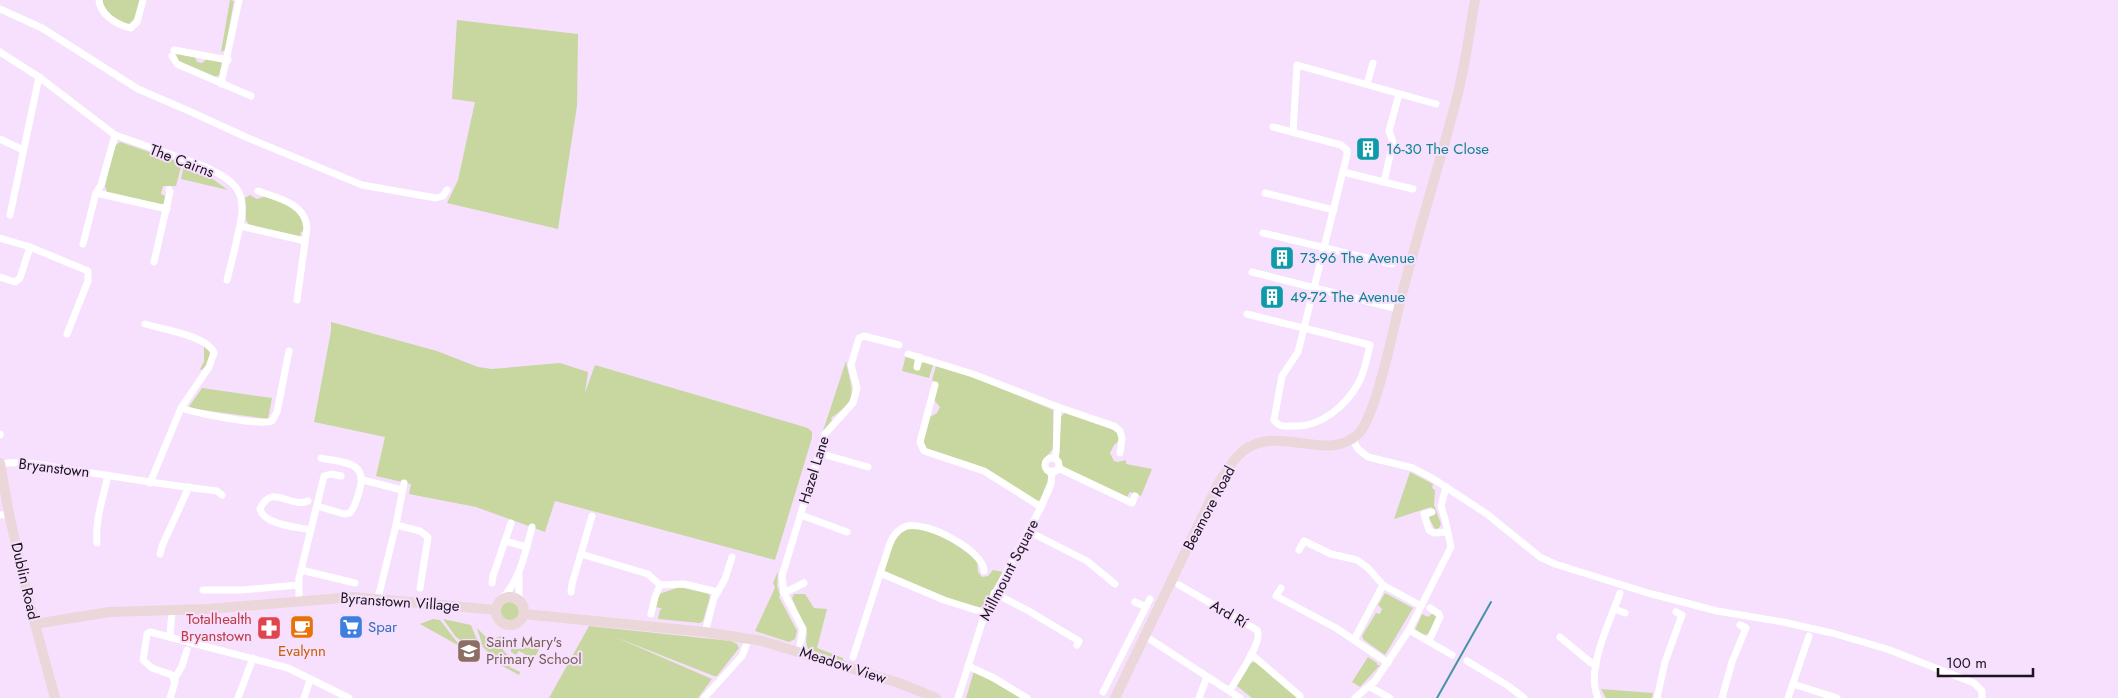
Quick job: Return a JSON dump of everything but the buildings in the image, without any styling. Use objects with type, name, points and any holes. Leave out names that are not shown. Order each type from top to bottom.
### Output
[{"type":"main road","points":[[1352,439],[1362,430],[1368,419],[1424,210],[1456,100],[1475,0]]},
{"type":"main road","name":"Beamore Road","points":[[1117,693],[1218,484],[1238,456],[1248,448],[1264,441],[1282,440],[1331,446],[1352,439]]},
{"type":"main road","name":"Dublin Road","points":[[0,464],[4,515],[55,698]]},
{"type":"main road","name":"Byranstown Village","points":[[35,624],[109,612],[232,607],[353,597],[496,610]]},
{"type":"main road","points":[[510,597],[519,600],[523,606],[524,614],[516,624],[507,625],[500,621],[496,610],[501,600],[510,597]]},
{"type":"main road","name":"Meadow View","points":[[524,614],[705,632],[748,640],[799,651],[899,683],[936,698]]},
{"type":"street","points":[[99,0],[103,13],[131,28],[137,22],[143,0]]},
{"type":"street","points":[[222,84],[239,0]]},
{"type":"street","points":[[0,9],[42,28],[94,63],[150,96],[356,182],[380,189],[436,198],[443,196],[447,190]]},
{"type":"street","name":"The Cairns","points":[[0,52],[39,77],[115,135],[202,166],[228,180],[238,191],[243,202],[243,214],[227,280]]},
{"type":"street","points":[[228,60],[173,53],[177,64],[251,96]]},
{"type":"street","points":[[1367,84],[1373,62]]},
{"type":"street","points":[[1293,132],[1295,73],[1298,65],[1436,104]]},
{"type":"street","points":[[10,215],[39,77]]},
{"type":"street","points":[[1384,182],[1394,142],[1389,131],[1399,94]]},
{"type":"street","points":[[1246,314],[1304,328],[1370,345],[1360,381],[1337,409],[1310,425],[1281,426],[1276,424],[1273,417],[1282,376],[1298,352],[1304,328],[1314,288],[1325,247],[1343,172],[1348,155],[1347,150],[1341,145],[1273,127]]},
{"type":"street","points":[[83,244],[96,193],[104,176],[115,135]]},
{"type":"street","points":[[0,139],[23,150]]},
{"type":"street","points":[[1343,172],[1413,189]]},
{"type":"street","points":[[154,262],[167,209],[169,190]]},
{"type":"street","points":[[258,191],[290,203],[302,212],[307,228],[297,300]]},
{"type":"street","points":[[96,193],[167,209]]},
{"type":"street","points":[[1266,193],[1334,210]]},
{"type":"street","points":[[240,226],[306,241]]},
{"type":"street","points":[[1263,233],[1392,264]]},
{"type":"street","points":[[0,238],[88,271],[88,281],[67,334]]},
{"type":"street","points":[[0,277],[15,282],[20,278],[30,248]]},
{"type":"street","points":[[1252,272],[1398,309]]},
{"type":"street","points":[[145,324],[202,340],[213,350],[211,362],[181,408],[150,482]]},
{"type":"street","name":"Hazel Lane","points":[[799,651],[803,629],[784,593],[782,576],[819,453],[828,428],[850,409],[853,403],[857,388],[851,364],[857,341],[864,336],[899,345]]},
{"type":"street","points":[[181,408],[192,412],[267,423],[272,421],[276,412],[289,351]]},
{"type":"street","points":[[908,354],[973,374],[1058,407],[1106,423],[1117,429],[1122,438],[1120,453]]},
{"type":"street","points":[[917,367],[919,357]]},
{"type":"street","points":[[935,385],[920,442],[924,451],[984,471],[1041,507]]},
{"type":"street","name":"Millmount Square","points":[[1054,458],[1056,453],[1058,407]]},
{"type":"street","points":[[929,408],[937,410]]},
{"type":"street","points":[[1352,439],[1358,449],[1368,457],[1413,468],[1446,486],[1487,514],[1540,557],[1555,564],[1648,593],[1710,609],[1824,631],[1886,649],[1974,683],[1982,691],[1982,698]]},
{"type":"street","points":[[819,453],[868,467]]},
{"type":"street","points":[[317,506],[344,514],[350,513],[354,508],[362,480],[360,470],[355,466],[321,458]]},
{"type":"street","name":"Millmount Square","points":[[1054,458],[1049,458],[1045,464],[1046,468],[1055,470]]},
{"type":"street","name":"Millmount Square","points":[[958,698],[985,613],[1041,507],[1051,484],[1058,462],[1054,458]]},
{"type":"street","name":"Bryanstown","points":[[0,464],[14,462],[108,475],[217,491],[222,495]]},
{"type":"street","points":[[1055,470],[1132,503],[1135,496]]},
{"type":"street","points":[[299,600],[298,585],[301,570],[324,476],[331,474],[341,476]]},
{"type":"street","points":[[97,543],[98,512],[108,475]]},
{"type":"street","points":[[362,480],[403,486],[396,525],[378,598]]},
{"type":"street","points":[[1355,698],[1370,687],[1409,630],[1451,547],[1441,506],[1446,486]]},
{"type":"street","points":[[160,554],[189,488]]},
{"type":"street","points":[[308,501],[303,504],[274,496],[265,500],[260,510],[263,516],[270,521],[311,530]]},
{"type":"street","points":[[1432,512],[1424,514],[1429,530],[1434,533],[1448,532]]},
{"type":"street","points":[[800,515],[847,532]]},
{"type":"street","points":[[571,592],[592,516]]},
{"type":"street","points":[[492,584],[511,523]]},
{"type":"street","points":[[396,525],[420,531],[428,537],[420,588]]},
{"type":"street","points":[[853,657],[891,540],[898,531],[909,526],[931,530],[956,541],[982,561],[984,571]]},
{"type":"street","points":[[501,600],[511,588],[519,573],[532,528]]},
{"type":"street","points":[[1028,531],[1103,568],[1115,584]]},
{"type":"street","points":[[505,541],[527,547]]},
{"type":"street","points":[[1299,550],[1304,541],[1326,552],[1357,560],[1368,568],[1383,585],[1421,606]]},
{"type":"street","points":[[581,554],[650,575],[660,586]]},
{"type":"street","points":[[705,632],[714,598],[725,579],[732,557]]},
{"type":"street","points":[[301,570],[355,583]]},
{"type":"street","points":[[519,573],[519,600]]},
{"type":"street","points":[[880,573],[944,600],[985,613]]},
{"type":"street","points":[[660,586],[684,584],[718,592]]},
{"type":"street","points":[[784,593],[804,584]]},
{"type":"street","points":[[203,590],[249,590],[298,585]]},
{"type":"street","name":"Ard Rí","points":[[1179,585],[1257,630],[1258,640],[1230,690]]},
{"type":"street","points":[[1354,640],[1383,585]]},
{"type":"street","points":[[651,614],[654,597],[660,586]]},
{"type":"street","points":[[1281,588],[1276,596],[1354,640],[1388,663]]},
{"type":"street","points":[[994,593],[1079,641],[1077,645]]},
{"type":"street","points":[[1598,698],[1594,690],[1596,665],[1620,593]]},
{"type":"street","points":[[1103,692],[1150,599]]},
{"type":"street","points":[[1136,602],[1146,607]]},
{"type":"street","points":[[1429,641],[1440,617],[1439,614],[1430,608]]},
{"type":"street","points":[[1615,609],[1625,613]]},
{"type":"street","points":[[170,636],[172,610]]},
{"type":"street","points":[[1657,698],[1665,662],[1682,616],[1676,612]]},
{"type":"street","points":[[1722,698],[1732,662],[1746,628],[1740,626]]},
{"type":"street","points":[[1409,630],[1452,654]]},
{"type":"street","points":[[174,680],[172,676],[152,668],[143,660],[147,634],[150,632],[288,668],[349,698]]},
{"type":"street","points":[[1145,636],[1240,698]]},
{"type":"street","points":[[1788,698],[1809,636]]},
{"type":"street","points":[[1560,637],[1596,665]]},
{"type":"street","points":[[704,698],[742,656],[748,640]]},
{"type":"street","points":[[170,698],[174,680],[182,666],[187,650]]},
{"type":"street","points":[[1251,654],[1300,696]]},
{"type":"street","points":[[238,698],[252,658]]},
{"type":"street","points":[[1467,662],[1507,685],[1524,698]]},
{"type":"street","points":[[968,666],[994,678],[1027,698]]},
{"type":"street","points":[[1199,698],[1207,677]]},
{"type":"street","points":[[304,698],[310,680]]},
{"type":"street","points":[[1108,683],[1117,693]]},
{"type":"street","points":[[1793,684],[1837,698]]},
{"type":"street","points":[[1370,687],[1390,698]]},
{"type":"green space","points":[[102,0],[140,0],[136,17],[128,25],[115,18]]},
{"type":"green space","points":[[230,0],[234,1],[225,50],[221,52]]},
{"type":"green space","points":[[457,20],[578,34],[577,106],[558,229],[447,203],[458,180],[475,102],[452,99]]},
{"type":"green space","points":[[176,53],[195,57],[197,62],[202,63],[207,59],[220,61],[223,64],[221,75],[214,77],[178,61]]},
{"type":"green space","points":[[120,142],[182,163],[176,186],[163,186],[161,194],[165,196],[164,203],[161,205],[107,192],[105,186],[115,146]]},
{"type":"green space","points":[[184,166],[207,175],[228,190],[181,179]]},
{"type":"green space","points":[[250,195],[257,199],[266,196],[287,205],[301,215],[304,231],[301,232],[300,237],[249,225],[246,220],[245,198]]},
{"type":"green space","points":[[331,322],[437,351],[478,367],[492,369],[560,363],[588,372],[585,393],[595,365],[808,428],[812,432],[812,438],[775,560],[555,501],[545,532],[476,507],[409,494],[411,484],[376,476],[385,437],[314,422],[331,331]]},
{"type":"green space","points":[[204,345],[211,353],[208,363],[202,370],[200,369],[204,362]]},
{"type":"green space","points":[[906,355],[915,360],[914,369],[918,370],[923,362],[933,365],[929,378],[902,371]]},
{"type":"green space","points":[[846,361],[852,393],[847,404],[831,418],[832,420],[823,431]]},
{"type":"green space","points":[[936,366],[976,378],[1053,410],[1053,449],[1044,459],[1042,465],[1049,478],[1040,500],[1038,501],[977,465],[925,448],[923,442],[930,417],[937,413],[940,407],[934,400],[938,384],[932,380]]},
{"type":"green space","points":[[202,388],[272,398],[268,419],[188,408]]},
{"type":"green space","points":[[1065,413],[1116,431],[1120,440],[1114,445],[1110,453],[1114,461],[1126,460],[1126,464],[1152,469],[1141,496],[1130,492],[1127,497],[1062,466],[1059,459],[1060,417]]},
{"type":"green space","points":[[1410,472],[1433,484],[1432,488],[1435,490],[1434,505],[1441,524],[1439,528],[1435,529],[1429,518],[1434,513],[1431,507],[1394,519]]},
{"type":"green space","points":[[909,528],[928,531],[954,543],[977,560],[978,572],[982,577],[988,576],[993,570],[1003,572],[983,607],[948,599],[885,571],[891,546],[903,531]]},
{"type":"green space","points":[[778,571],[777,586],[779,597],[797,631],[795,639],[789,642],[755,631],[775,587],[773,583]]},
{"type":"green space","points":[[680,587],[709,594],[710,597],[703,621],[700,623],[658,619],[660,610],[663,609],[656,607],[659,594]]},
{"type":"green space","points":[[1385,593],[1413,608],[1385,655],[1364,640],[1362,636],[1376,613],[1380,614],[1382,609],[1378,605]]},
{"type":"green space","points":[[794,594],[805,594],[814,608],[827,609],[817,648],[859,666],[808,649],[806,642],[807,632],[792,598]]},
{"type":"green space","points":[[505,602],[513,602],[519,608],[519,616],[513,622],[505,622],[499,616],[499,608]]},
{"type":"green space","points":[[1433,613],[1436,615],[1436,619],[1428,634],[1424,635],[1415,630],[1422,614],[1428,617]]},
{"type":"green space","points":[[433,619],[440,620],[457,642],[470,652],[420,624]]},
{"type":"green space","points":[[443,619],[471,625],[480,648],[475,651],[456,637]]},
{"type":"green space","points":[[589,626],[731,641],[737,644],[739,648],[717,676],[714,676],[615,637],[712,679],[698,698],[549,698]]},
{"type":"green space","points":[[477,628],[487,638],[493,639],[501,636],[503,650],[513,661],[510,667],[520,672],[519,675],[495,662],[496,660],[483,647]]},
{"type":"green space","points":[[532,639],[532,644],[542,644],[534,659],[519,651],[516,655],[511,652],[511,648],[519,649],[528,640]]},
{"type":"green space","points":[[1368,657],[1377,665],[1380,665],[1360,687],[1352,682]]},
{"type":"green space","points":[[1254,662],[1261,665],[1300,698],[1252,698],[1237,686],[1250,663]]},
{"type":"green space","points":[[974,671],[1021,698],[966,698]]},
{"type":"green space","points":[[1601,689],[1653,693],[1652,698],[1606,698]]},
{"type":"waterway","points":[[1437,698],[1491,602]]},
{"type":"place","name":"16-30 The Close","points":[[1368,149]]},
{"type":"place","name":"73-96 The Avenue","points":[[1282,258]]},
{"type":"place","name":"49-72 The Avenue","points":[[1272,297]]},
{"type":"place","name":"Evalynn","points":[[302,627]]},
{"type":"place","name":"Spar","points":[[351,627]]},
{"type":"place","name":"Totalhealth Bryanstown","points":[[269,628]]},
{"type":"place","name":"Saint Mary's Primary School","points":[[469,651]]}]
